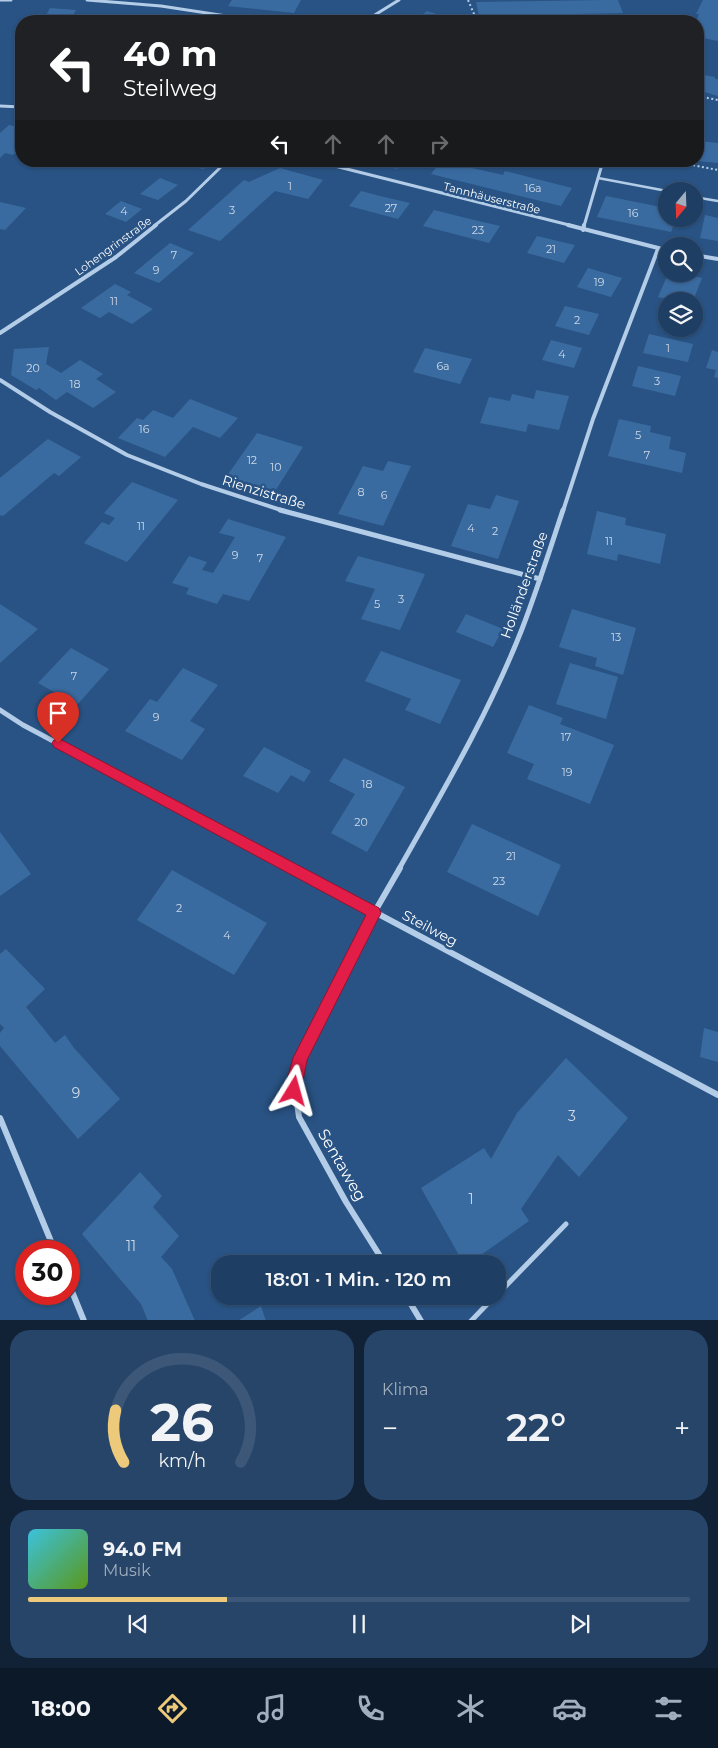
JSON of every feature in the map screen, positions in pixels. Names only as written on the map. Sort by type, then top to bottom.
[{"type":"street","points":[[0,0],[11,0]]},
{"type":"street","points":[[87,0],[161,6],[220,15]]},
{"type":"street","points":[[375,15],[399,0]]},
{"type":"street","points":[[0,106],[15,107]]},
{"type":"street","name":"Lohengrinstraße","points":[[0,333],[116,257],[186,201],[221,167]]},
{"type":"street","name":"Tannhäuserstraße","points":[[337,167],[658,248]]},
{"type":"street","points":[[583,230],[601,167]]},
{"type":"street","name":"Holländerstraße","points":[[374,913],[451,778],[494,692],[522,629],[593,419],[658,248]]},
{"type":"street","points":[[703,256],[718,259]]},
{"type":"street","name":"Rienzistraße","points":[[0,380],[50,412],[127,455],[201,484],[277,509],[540,579]]},
{"type":"street","name":"Steilweg","points":[[0,710],[23,725],[718,1095]]},
{"type":"street","name":"Sentaweg","points":[[374,913],[300,1058],[294,1080],[294,1094],[299,1117],[346,1202],[379,1255]]},
{"type":"street","points":[[0,1118],[50,1240]]},
{"type":"street","points":[[78,1305],[84,1320]]},
{"type":"street","points":[[412,1305],[421,1320]]},
{"type":"lane","points":[[598,178],[658,189]]},
{"type":"lane","points":[[703,199],[718,202]]},
{"type":"lane","points":[[506,1285],[566,1224]]},
{"type":"lane","points":[[471,1320],[486,1305]]},
{"type":"path","points":[[468,0],[474,15]]},
{"type":"path","points":[[704,97],[718,100]]},
{"type":"path","points":[[702,167],[718,170]]},
{"type":"building","points":[[232,0],[301,0],[294,13],[228,6]]},
{"type":"building","points":[[618,0],[623,13],[479,15],[476,2]]},
{"type":"building","points":[[703,0],[718,0],[718,41],[704,38],[704,15],[696,14]]},
{"type":"building","points":[[50,8],[76,10],[73,15],[46,15]]},
{"type":"building","points":[[427,11],[440,15],[422,15]]},
{"type":"building","points":[[704,75],[718,79],[718,96],[704,92]]},
{"type":"building","points":[[9,125],[15,126],[15,153],[13,155],[5,153],[0,158],[0,133]]},
{"type":"building","points":[[704,142],[718,143],[718,163],[704,162]]},
{"type":"building","points":[[436,167],[468,167],[503,175],[505,171],[572,188],[561,206],[431,174]]},
{"type":"building","points":[[280,168],[323,180],[308,199],[275,191],[220,241],[188,230],[244,180],[249,182]]},
{"type":"building","points":[[160,178],[178,185],[158,200],[140,194]]},
{"type":"building","points":[[361,191],[410,203],[398,219],[349,206]]},
{"type":"building","points":[[606,196],[658,206],[658,228],[673,228],[671,232],[597,217]]},
{"type":"building","points":[[121,201],[142,209],[126,222],[105,214]]},
{"type":"building","points":[[0,202],[26,208],[5,230],[0,229]]},
{"type":"building","points":[[434,210],[500,226],[489,243],[423,226]]},
{"type":"building","points":[[705,215],[718,218],[718,241],[700,237]]},
{"type":"building","points":[[537,236],[575,245],[564,263],[527,253]]},
{"type":"building","points":[[170,243],[194,253],[159,283],[134,273]]},
{"type":"building","points":[[588,268],[622,278],[611,297],[577,287]]},
{"type":"building","points":[[665,282],[700,282],[697,292],[660,292]]},
{"type":"building","points":[[115,284],[131,292],[127,295],[153,309],[132,324],[109,312],[100,318],[81,308]]},
{"type":"building","points":[[565,306],[599,314],[589,335],[555,326]]},
{"type":"building","points":[[649,334],[693,344],[688,362],[643,353]]},
{"type":"building","points":[[551,340],[582,348],[574,368],[542,360]]},
{"type":"building","points":[[49,347],[46,364],[61,373],[80,360],[103,374],[96,379],[116,392],[93,408],[67,392],[56,400],[39,388],[36,390],[11,375],[14,349]]},
{"type":"building","points":[[425,348],[472,359],[460,384],[413,372]]},
{"type":"building","points":[[712,350],[718,352],[718,378],[714,377],[716,370],[706,368]]},
{"type":"building","points":[[638,366],[681,376],[675,396],[632,386]]},
{"type":"building","points":[[536,390],[569,396],[559,430],[528,424],[526,432],[480,423],[489,397],[510,401],[512,394],[534,399]]},
{"type":"building","points":[[190,399],[238,418],[220,438],[193,427],[165,457],[118,438],[137,418],[143,420],[153,410],[173,418]]},
{"type":"building","points":[[619,419],[651,426],[650,432],[671,437],[669,449],[686,453],[682,473],[608,456]]},
{"type":"building","points":[[257,433],[303,447],[272,496],[224,480]]},
{"type":"building","points":[[48,439],[81,457],[59,476],[54,473],[3,516],[0,515],[0,478]]},
{"type":"building","points":[[388,461],[411,466],[383,526],[338,514],[363,466],[383,471]]},
{"type":"building","points":[[132,482],[178,500],[127,562],[84,543],[102,522],[109,525],[115,518],[104,513]]},
{"type":"building","points":[[496,495],[519,501],[498,559],[451,546],[468,504],[490,509]]},
{"type":"building","points":[[597,511],[626,518],[625,525],[666,534],[660,564],[618,554],[617,561],[587,554]]},
{"type":"building","points":[[228,519],[286,537],[249,601],[223,594],[217,604],[186,594],[189,588],[172,583],[189,556],[207,562],[202,570],[213,573],[235,537],[219,533]]},
{"type":"building","points":[[358,556],[425,574],[400,630],[361,619],[375,589],[345,581]]},
{"type":"building","points":[[0,604],[38,629],[0,663]]},
{"type":"building","points":[[572,609],[636,628],[623,675],[595,666],[597,658],[559,647]]},
{"type":"building","points":[[466,614],[503,629],[493,647],[456,632]]},
{"type":"building","points":[[71,648],[109,669],[77,705],[38,683]]},
{"type":"building","points":[[381,651],[461,680],[440,724],[405,710],[411,699],[365,681]]},
{"type":"building","points":[[570,663],[618,677],[606,719],[556,704]]},
{"type":"building","points":[[183,668],[218,685],[190,721],[205,729],[182,760],[125,731],[150,699],[157,702]]},
{"type":"building","points":[[529,705],[563,718],[560,724],[614,745],[590,804],[527,779],[534,764],[507,753]]},
{"type":"building","points":[[264,747],[311,771],[304,782],[291,775],[278,793],[243,776]]},
{"type":"building","points":[[344,758],[405,787],[367,852],[331,833],[355,794],[329,781]]},
{"type":"building","points":[[472,824],[561,865],[538,916],[447,872]]},
{"type":"building","points":[[0,832],[31,874],[0,896]]},
{"type":"building","points":[[172,870],[267,923],[234,975],[137,920]]},
{"type":"building","points":[[6,949],[45,989],[26,1007],[55,1043],[65,1035],[74,1048],[120,1099],[78,1139],[0,1046],[0,1033],[4,1028],[0,1024],[0,954]]},
{"type":"building","points":[[704,1028],[718,1032],[718,1062],[700,1057]]},
{"type":"building","points":[[566,1058],[628,1118],[579,1177],[558,1155],[521,1209],[529,1221],[481,1255],[459,1255],[421,1188],[484,1148],[491,1159],[517,1113]]},
{"type":"building","points":[[140,1172],[162,1196],[153,1207],[179,1236],[161,1257],[172,1269],[195,1320],[148,1320],[141,1304],[82,1234]]},
{"type":"building","points":[[261,1306],[266,1320],[240,1320]]},
{"type":"route","points":[[58,743],[374,913],[300,1058],[294,1080],[294,1091]]}]
